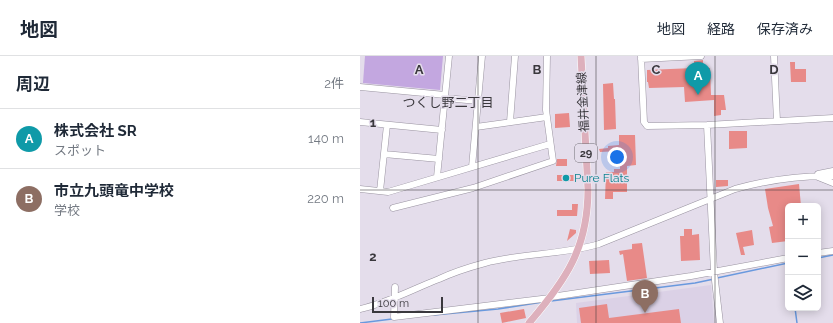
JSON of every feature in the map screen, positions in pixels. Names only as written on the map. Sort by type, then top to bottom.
[{"type":"main road","name":"福井金津線","points":[[529,323],[551,297],[570,268],[579,249],[585,223],[588,197],[581,56]]},
{"type":"street","points":[[437,177],[449,56]]},
{"type":"street","points":[[472,167],[482,56]]},
{"type":"street","points":[[510,122],[515,56]]},
{"type":"street","points":[[392,208],[472,188],[553,161],[547,117],[547,56]]},
{"type":"street","points":[[701,56],[641,57],[645,125],[651,127],[707,125],[833,118]]},
{"type":"street","points":[[774,56],[777,121]]},
{"type":"street","points":[[360,87],[478,101]]},
{"type":"street","points":[[476,126],[547,117]]},
{"type":"street","points":[[360,122],[442,130]]},
{"type":"street","points":[[380,191],[387,125]]},
{"type":"street","points":[[707,125],[714,272],[720,323]]},
{"type":"street","points":[[360,189],[388,192],[550,144]]},
{"type":"street","points":[[384,154],[439,159]]},
{"type":"street","points":[[815,176],[833,171]]},
{"type":"street","points":[[815,176],[833,183]]},
{"type":"street","points":[[360,309],[395,298],[439,278],[487,263],[518,256],[579,249],[615,238],[735,189],[758,182],[782,178],[833,176]]},
{"type":"street","points":[[821,253],[833,251]]},
{"type":"street","points":[[395,287],[394,317],[551,297],[714,272],[785,259]]},
{"type":"shaded area","points":[[365,56],[443,56],[440,90],[363,83]]},
{"type":"shaded area","points":[[711,285],[714,323],[577,323],[576,303]]},
{"type":"building","points":[[703,60],[703,68],[710,68],[711,95],[724,95],[726,110],[721,110],[721,115],[714,116],[714,100],[685,102],[684,87],[649,88],[647,82],[647,70],[694,68],[694,61]]},
{"type":"building","points":[[790,62],[795,62],[795,69],[806,69],[806,82],[791,82]]},
{"type":"building","points":[[613,83],[616,129],[604,130],[603,84]]},
{"type":"building","points":[[569,113],[570,127],[555,128],[555,114]]},
{"type":"building","points":[[729,131],[747,131],[747,148],[729,149]]},
{"type":"building","points":[[619,135],[635,135],[636,165],[627,166],[627,192],[613,192],[613,199],[605,199],[606,172],[614,172],[614,169],[620,169],[620,151],[600,152],[599,149],[619,145]]},
{"type":"building","points":[[557,159],[567,159],[567,166],[556,166]]},
{"type":"building","name":"Pure Flats","points":[[557,175],[575,175],[575,181],[557,181]]},
{"type":"building","points":[[716,180],[728,180],[728,186],[716,187]]},
{"type":"building","points":[[799,184],[801,203],[785,203],[785,241],[772,243],[769,227],[773,226],[765,189]]},
{"type":"building","points":[[572,204],[578,204],[577,216],[557,216],[557,210],[572,210]]},
{"type":"building","points":[[570,229],[576,230],[576,233],[567,241]]},
{"type":"building","points":[[684,229],[692,229],[692,235],[699,234],[700,260],[681,261],[680,236],[684,236]]},
{"type":"building","points":[[752,230],[754,245],[743,247],[745,255],[741,255],[736,233]]},
{"type":"building","points":[[642,243],[647,278],[627,281],[623,254],[620,255],[619,251],[632,249],[632,244]]},
{"type":"building","points":[[609,260],[610,273],[590,274],[589,261]]},
{"type":"building","points":[[607,304],[609,318],[679,309],[681,323],[581,323],[579,308]]},
{"type":"building","points":[[524,309],[526,318],[502,323],[500,313]]},
{"type":"waterway","points":[[821,257],[833,255]]},
{"type":"waterway","points":[[717,278],[785,264]]},
{"type":"waterway","points":[[551,301],[695,283],[714,279]]},
{"type":"waterway","points":[[434,315],[498,309],[543,302]]},
{"type":"waterway","points":[[795,311],[797,323]]},
{"type":"waterway","points":[[360,323],[392,319]]},
{"type":"place","name":"株式会社 SR","points":[[698,95]]},
{"type":"place","name":"Pure Flats","points":[[566,178]]},
{"type":"place","name":"市立九頭竜中学校","points":[[645,313]]},
{"type":"district","name":"つくし野二丁目","points":[[448,102]]}]
